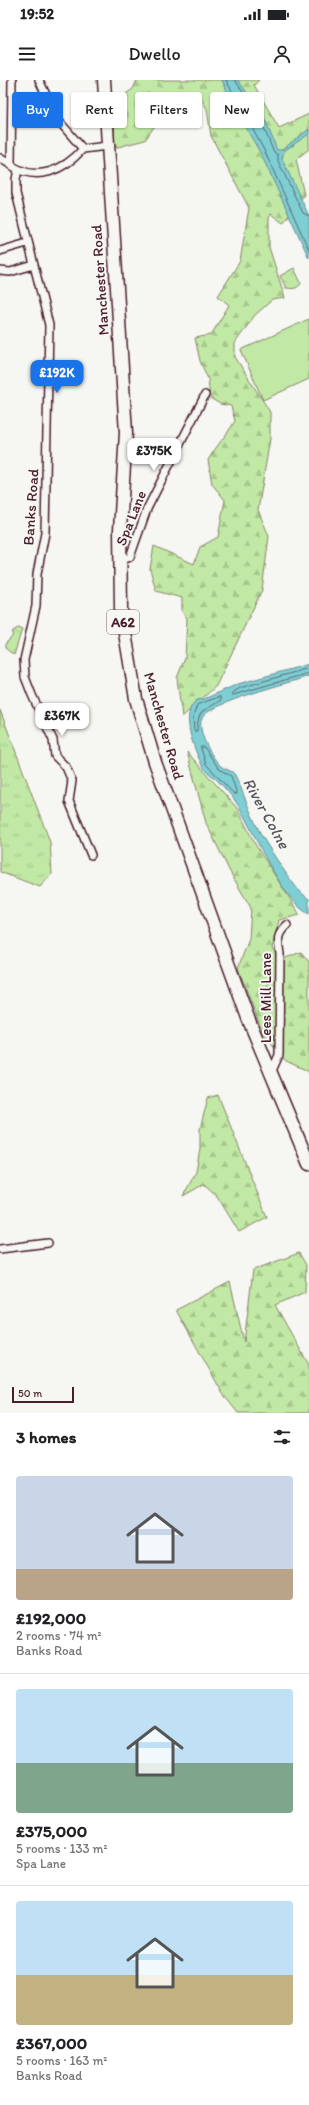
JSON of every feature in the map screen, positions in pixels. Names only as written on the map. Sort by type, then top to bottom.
[{"type":"main road","name":"Manchester Road","points":[[104,80],[126,433],[120,562],[121,608],[136,699],[158,769],[248,1018],[309,1164]]},
{"type":"street","points":[[11,165],[12,80]]},
{"type":"street","points":[[39,80],[58,120],[83,149]]},
{"type":"street","points":[[0,158],[18,170],[26,173],[37,174],[55,171],[73,160],[83,149],[107,146]]},
{"type":"street","name":"Banks Road","points":[[18,170],[16,179],[16,193],[27,243],[49,325],[45,533],[37,574],[36,606],[24,660],[25,672],[32,695],[53,740],[55,756],[66,767],[72,781],[69,802],[91,855]]},
{"type":"street","points":[[0,251],[27,243]]},
{"type":"street","points":[[0,271],[10,272],[34,265]]},
{"type":"street","name":"Spa Lane","points":[[120,562],[130,557],[147,509],[205,395]]},
{"type":"street","name":"Lees Mill Lane","points":[[271,1073],[279,1055],[280,954],[278,940],[280,931],[288,925]]},
{"type":"street","points":[[0,1248],[48,1243]]},
{"type":"green space","points":[[137,80],[259,80],[254,85],[258,92],[210,92],[210,128],[264,128],[264,102],[279,128],[309,114],[309,149],[296,159],[304,195],[283,223],[271,214],[269,218],[269,247],[285,298],[272,300],[255,315],[235,343],[235,357],[270,412],[270,439],[258,510],[269,536],[262,590],[216,686],[182,717],[177,678],[185,658],[187,618],[182,612],[182,598],[156,591],[150,569],[154,546],[194,564],[200,547],[218,537],[225,500],[212,484],[208,460],[235,421],[231,406],[220,404],[210,398],[208,379],[200,361],[195,338],[211,335],[229,305],[218,296],[240,261],[249,208],[211,136],[207,109],[202,100],[202,92],[135,92],[135,128],[153,128],[145,140],[114,148],[114,128],[127,128],[127,93],[133,89]]},
{"type":"green space","points":[[294,268],[301,283],[295,288],[286,288],[280,276]]},
{"type":"green space","points":[[309,319],[309,379],[263,400],[241,350]]},
{"type":"green space","points":[[18,628],[22,629],[14,655],[5,648],[5,644],[12,637],[13,631]]},
{"type":"green space","points":[[0,710],[50,842],[52,874],[40,887],[0,872]]},
{"type":"green space","points":[[187,752],[237,808],[255,844],[300,915],[279,920],[272,949],[283,959],[301,952],[309,962],[309,1074],[308,1071],[286,1061],[263,1033],[238,968],[249,939],[251,908],[230,872],[206,823]]},
{"type":"green space","points":[[218,1095],[267,1217],[239,1232],[217,1196],[204,1184],[183,1196],[196,1172],[200,1149],[200,1129],[208,1098]]},
{"type":"green space","points":[[299,1253],[306,1265],[305,1292],[275,1305],[309,1365],[309,1413],[238,1413],[223,1394],[176,1310],[230,1282],[244,1342],[253,1270]]},
{"type":"water","points":[[222,80],[238,80],[246,92],[227,92]]},
{"type":"water","points":[[264,117],[277,150],[282,150],[309,129],[309,134],[284,151],[282,159],[309,216],[309,258],[261,154],[246,128],[264,128]]},
{"type":"water","points":[[309,664],[309,676],[234,700],[208,712],[202,718],[201,730],[206,744],[214,758],[222,767],[235,775],[257,827],[268,847],[293,883],[309,899],[309,914],[299,907],[279,881],[236,802],[221,784],[203,767],[192,741],[189,713],[197,700],[204,699],[238,684]]},
{"type":"water label","name":"River Colne","points":[[267,813]]}]
